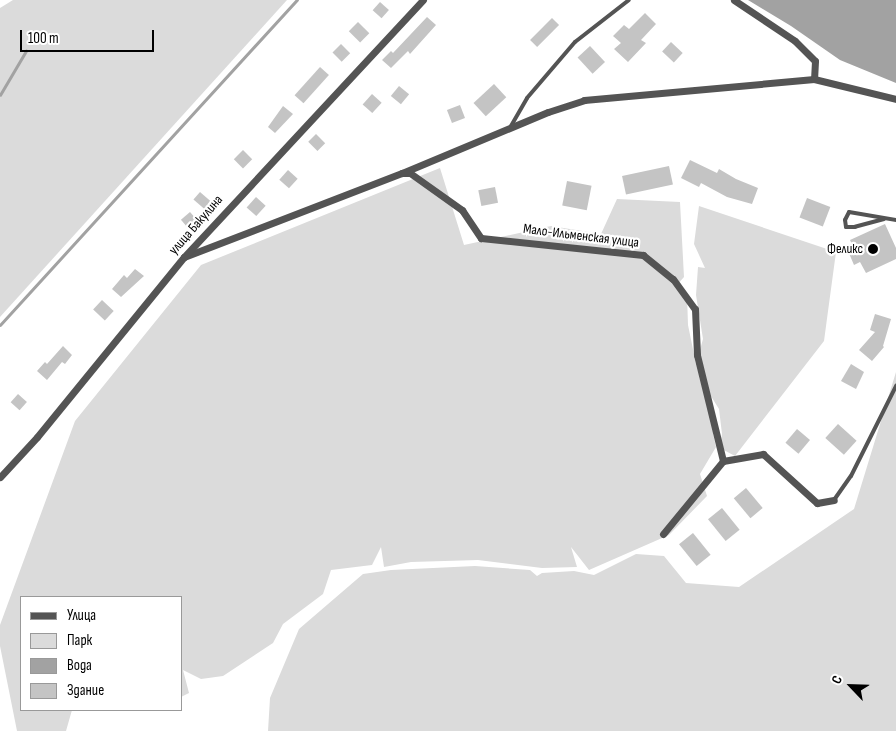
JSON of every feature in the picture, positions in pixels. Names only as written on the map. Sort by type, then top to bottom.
[{"type":"street","name":"улица Бакулина","points":[[0,476],[37,437],[184,257],[423,0]]},
{"type":"street","points":[[734,0],[795,41],[809,54],[815,60],[814,78]]},
{"type":"street","points":[[184,257],[402,173],[511,126],[584,100],[814,78],[896,99]]},
{"type":"street","name":"Мало-Ильменская улица","points":[[402,173],[410,173],[462,210],[481,238],[644,255],[673,279],[695,309],[697,355],[723,461]]},
{"type":"street","points":[[663,534],[723,461],[763,454],[817,503],[834,500]]},
{"type":"lane","points":[[511,126],[527,98],[575,42],[629,0]]},
{"type":"lane","points":[[884,219],[855,227],[846,227],[845,220],[849,212],[896,220]]},
{"type":"lane","points":[[834,500],[851,476],[896,386]]},
{"type":"green space","points":[[13,0],[287,0],[0,317],[0,8]]},
{"type":"green space","points":[[440,168],[464,245],[551,226],[601,234],[617,199],[680,202],[684,277],[676,286],[687,295],[688,325],[696,364],[703,339],[696,295],[698,267],[705,268],[694,244],[699,206],[836,252],[824,341],[735,456],[720,448],[722,434],[719,409],[699,377],[715,416],[713,434],[716,447],[700,474],[707,496],[669,535],[589,570],[571,547],[577,567],[542,568],[478,560],[411,562],[384,567],[381,547],[372,565],[331,570],[323,594],[283,624],[273,643],[223,676],[201,679],[183,670],[189,693],[182,696],[182,596],[20,596],[20,711],[72,711],[66,731],[17,731],[0,646],[0,625],[75,421],[201,265]]},
{"type":"green space","points":[[896,372],[896,731],[268,731],[270,698],[299,629],[363,574],[391,570],[475,566],[530,570],[537,576],[542,573],[574,571],[594,575],[636,554],[664,556],[686,583],[739,587],[854,509]]},
{"type":"water","points":[[748,0],[896,0],[896,83],[840,60],[791,26]]},
{"type":"building","points":[[380,2],[389,10],[382,18],[373,10]]},
{"type":"building","points":[[645,13],[656,24],[641,40],[646,43],[628,62],[614,49],[621,43],[613,36],[624,25],[629,29]]},
{"type":"building","points":[[427,17],[436,25],[410,54],[408,51],[391,68],[382,60],[391,51],[393,53]]},
{"type":"building","points":[[552,18],[559,25],[537,47],[530,40]]},
{"type":"building","points":[[358,22],[369,33],[360,43],[349,31]]},
{"type":"building","points":[[671,42],[683,53],[674,62],[662,52]]},
{"type":"building","points":[[341,44],[350,53],[342,62],[333,52]]},
{"type":"building","points":[[590,46],[605,62],[593,74],[578,58]]},
{"type":"building","points":[[320,67],[329,75],[303,103],[295,95]]},
{"type":"building","points":[[494,84],[506,97],[486,116],[474,103]]},
{"type":"building","points":[[399,86],[409,94],[401,104],[391,96]]},
{"type":"building","points":[[372,94],[382,103],[372,113],[363,104]]},
{"type":"building","points":[[460,105],[465,118],[452,123],[447,110]]},
{"type":"building","points":[[283,106],[293,114],[275,133],[268,127]]},
{"type":"building","points":[[316,134],[325,143],[317,151],[308,142]]},
{"type":"building","points":[[243,150],[252,159],[243,168],[234,159]]},
{"type":"building","points":[[690,160],[717,173],[719,169],[736,179],[758,188],[752,204],[727,197],[701,183],[699,187],[681,178]]},
{"type":"building","points":[[669,166],[673,185],[626,195],[622,176]]},
{"type":"building","points":[[288,170],[298,179],[289,188],[279,180]]},
{"type":"building","points":[[567,181],[592,186],[587,210],[562,206]]},
{"type":"building","points":[[495,187],[498,203],[481,206],[478,190]]},
{"type":"building","points":[[200,192],[214,204],[207,211],[193,200]]},
{"type":"building","points":[[256,197],[266,206],[256,216],[247,207]]},
{"type":"building","points":[[807,198],[830,207],[823,227],[799,218]]},
{"type":"building","points":[[190,212],[197,220],[188,228],[181,220]]},
{"type":"building","points":[[885,224],[896,248],[896,259],[866,273],[860,262],[854,265],[848,251],[854,249],[850,240]]},
{"type":"building","points":[[135,269],[144,276],[121,297],[112,289],[124,275],[127,278]]},
{"type":"building","points":[[102,300],[114,311],[105,320],[93,310]]},
{"type":"building","points":[[875,314],[891,319],[884,347],[872,361],[859,350],[875,332],[870,330]]},
{"type":"building","points":[[63,346],[72,355],[65,364],[62,362],[47,380],[37,371],[45,362],[47,364]]},
{"type":"building","points":[[851,364],[864,372],[856,389],[841,381]]},
{"type":"building","points":[[18,394],[27,402],[20,410],[11,402]]},
{"type":"building","points":[[838,424],[857,441],[844,455],[825,438]]},
{"type":"building","points":[[797,429],[810,440],[798,454],[785,443]]},
{"type":"building","points":[[746,488],[763,508],[750,518],[734,498]]},
{"type":"building","points":[[722,508],[740,530],[726,541],[708,519]]},
{"type":"building","points":[[693,533],[711,555],[697,566],[679,544]]},
{"type":"waterway","points":[[0,325],[297,0]]},
{"type":"waterway","points":[[0,95],[26,51]]},
{"type":"place","name":"Феликс","points":[[873,249]]}]
